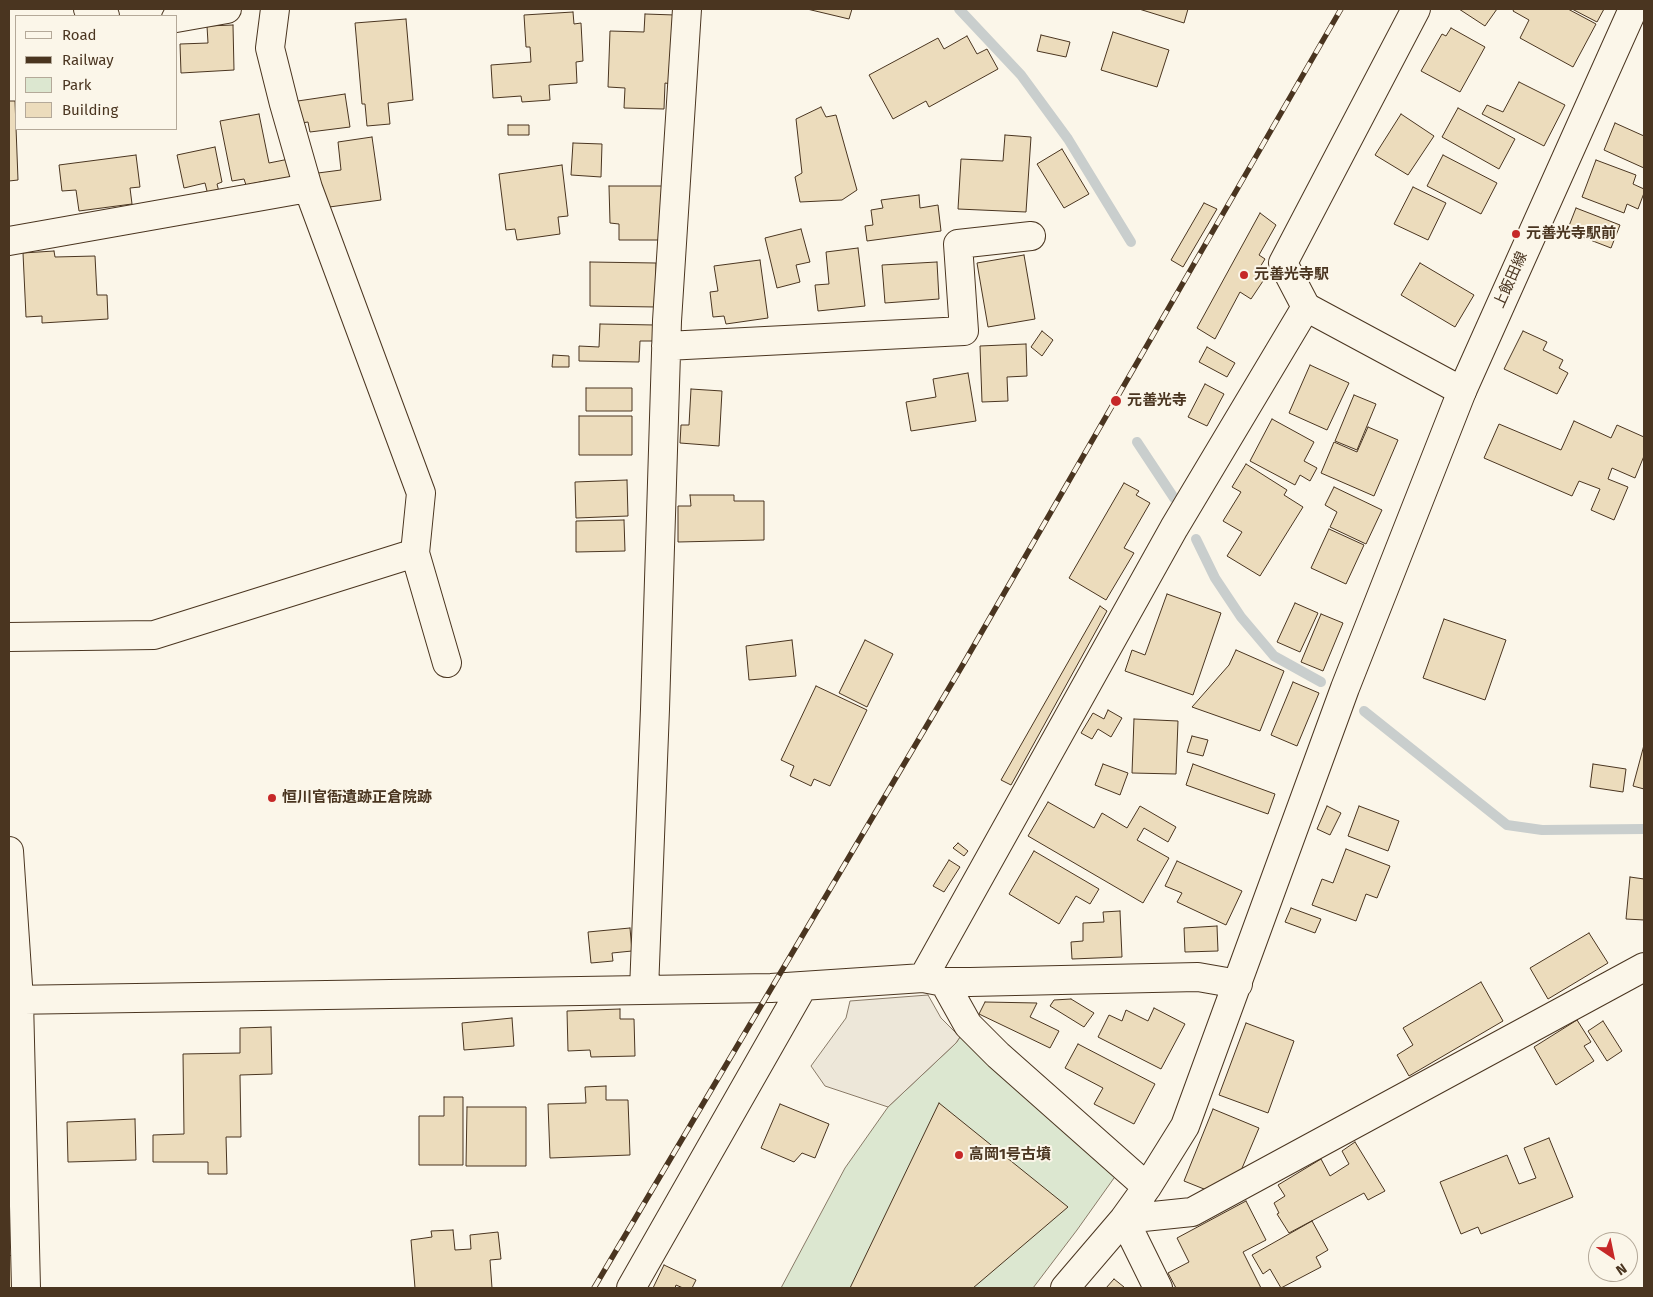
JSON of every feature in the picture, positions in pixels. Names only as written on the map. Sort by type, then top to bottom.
[{"type":"street","points":[[88,9],[103,15]]},
{"type":"street","points":[[178,18],[227,9]]},
{"type":"street","points":[[275,9],[270,48],[308,188],[421,493],[415,553],[447,663]]},
{"type":"street","points":[[644,990],[666,346],[687,9]]},
{"type":"street","points":[[1416,9],[1283,263],[1306,307],[1462,391]]},
{"type":"street","name":"上飯田線","points":[[1065,1288],[1124,1219],[1147,1187],[1185,1126],[1345,688],[1462,391],[1633,9]]},
{"type":"street","points":[[9,242],[308,188]]},
{"type":"street","points":[[666,346],[964,331],[958,244],[1031,236]]},
{"type":"street","points":[[934,980],[1174,528],[1306,307]]},
{"type":"street","points":[[9,637],[154,635],[415,553]]},
{"type":"street","points":[[9,851],[26,1288]]},
{"type":"street","points":[[1158,1288],[1124,1219],[1192,1212],[1644,967]]},
{"type":"street","points":[[14,1000],[644,990],[934,980],[1198,977],[1238,984]]},
{"type":"street","points":[[934,980],[968,1025],[998,1055],[1147,1187]]},
{"type":"street","points":[[631,1288],[803,986]]},
{"type":"green space","points":[[960,1037],[1119,1171],[1077,1230],[1033,1288],[781,1288],[845,1168],[888,1107],[956,1043]]},
{"type":"shaded area","points":[[928,995],[941,1018],[960,1037],[956,1043],[888,1107],[825,1086],[811,1066],[846,1018],[850,1001]]},
{"type":"building","points":[[807,9],[852,9],[849,19]]},
{"type":"building","points":[[1139,9],[1188,9],[1184,23]]},
{"type":"building","points":[[1459,9],[1497,9],[1485,26]]},
{"type":"building","points":[[1514,9],[1568,9],[1596,24],[1573,67],[1520,38],[1529,20],[1513,11]]},
{"type":"building","points":[[1572,9],[1604,9],[1597,22]]},
{"type":"building","points":[[573,12],[574,24],[581,23],[583,61],[576,62],[577,83],[549,85],[550,100],[522,102],[521,96],[493,98],[491,65],[531,62],[530,47],[526,47],[524,15]]},
{"type":"building","points":[[645,14],[675,15],[672,84],[665,83],[664,109],[624,108],[625,88],[608,87],[610,31],[644,32]]},
{"type":"building","points":[[406,19],[413,100],[388,103],[390,124],[367,126],[365,104],[362,104],[355,23]]},
{"type":"building","points":[[233,25],[234,70],[181,73],[180,44],[208,43],[207,26]]},
{"type":"building","points":[[1451,28],[1485,47],[1460,92],[1421,71],[1442,34],[1446,36]]},
{"type":"building","points":[[1113,32],[1169,50],[1157,87],[1101,70]]},
{"type":"building","points":[[1041,35],[1070,42],[1066,57],[1037,51]]},
{"type":"building","points":[[967,36],[977,54],[987,49],[998,69],[929,107],[926,101],[893,119],[869,75],[938,38],[944,49]]},
{"type":"building","points":[[1519,82],[1565,105],[1544,146],[1482,114],[1487,105],[1503,112]]},
{"type":"building","points":[[345,94],[350,127],[310,132],[308,122],[295,124],[291,102]]},
{"type":"building","points":[[9,101],[15,101],[18,180],[9,181]]},
{"type":"building","points":[[821,107],[826,117],[836,115],[857,190],[842,200],[800,202],[795,177],[802,173],[796,119]]},
{"type":"building","points":[[1458,108],[1515,139],[1499,169],[1442,137]]},
{"type":"building","points":[[259,114],[269,163],[289,159],[294,182],[271,186],[270,180],[246,185],[244,179],[232,181],[220,121]]},
{"type":"building","points":[[1401,114],[1434,136],[1408,175],[1375,155]]},
{"type":"building","points":[[1615,123],[1644,136],[1644,168],[1604,150]]},
{"type":"building","points":[[508,125],[529,125],[529,135],[508,135]]},
{"type":"building","points":[[1005,135],[1031,137],[1026,212],[958,209],[961,159],[1003,161]]},
{"type":"building","points":[[372,137],[381,200],[322,208],[318,173],[341,170],[338,142]]},
{"type":"building","points":[[573,143],[602,144],[601,177],[571,175]]},
{"type":"building","points":[[215,147],[222,182],[217,184],[219,192],[208,195],[205,183],[184,188],[177,155]]},
{"type":"building","points":[[1062,149],[1089,194],[1064,208],[1037,164]]},
{"type":"building","points":[[136,155],[140,187],[130,188],[132,204],[79,211],[76,190],[62,191],[59,165]]},
{"type":"building","points":[[1443,155],[1497,183],[1481,214],[1427,186]]},
{"type":"building","points":[[1596,160],[1636,175],[1633,184],[1644,189],[1638,209],[1627,204],[1624,213],[1582,197]]},
{"type":"building","points":[[562,165],[568,216],[558,217],[560,234],[517,240],[515,229],[506,230],[499,174]]},
{"type":"building","points":[[609,186],[664,186],[664,240],[619,240],[619,224],[610,223]]},
{"type":"building","points":[[1413,187],[1446,203],[1428,240],[1394,224]]},
{"type":"building","points":[[919,195],[920,208],[938,205],[941,231],[867,241],[865,226],[873,225],[871,210],[883,208],[881,200]]},
{"type":"building","points":[[1204,203],[1217,209],[1183,267],[1171,260]]},
{"type":"building","points":[[1576,208],[1620,225],[1611,248],[1567,231]]},
{"type":"building","name":"元善光寺駅","points":[[1260,213],[1276,225],[1259,255],[1265,259],[1257,272],[1265,278],[1251,299],[1240,292],[1215,339],[1197,328]]},
{"type":"building","points":[[801,229],[810,262],[796,265],[800,282],[777,288],[765,238]]},
{"type":"building","points":[[858,248],[865,306],[818,311],[815,285],[829,284],[826,252]]},
{"type":"building","points":[[54,251],[55,257],[95,256],[97,295],[107,295],[108,319],[42,323],[42,316],[26,317],[23,253]]},
{"type":"building","points":[[1024,255],[1035,319],[988,327],[977,263]]},
{"type":"building","points":[[760,260],[768,318],[726,324],[724,316],[713,317],[710,292],[718,291],[714,266]]},
{"type":"building","points":[[590,262],[656,263],[656,307],[590,306]]},
{"type":"building","points":[[937,262],[939,299],[885,303],[882,265]]},
{"type":"building","points":[[1420,263],[1474,295],[1455,327],[1401,295]]},
{"type":"building","points":[[600,324],[655,325],[655,341],[640,341],[639,362],[579,361],[579,346],[599,347]]},
{"type":"building","points":[[1042,331],[1053,340],[1042,356],[1031,347]]},
{"type":"building","points":[[1523,331],[1547,342],[1543,350],[1563,360],[1559,368],[1568,373],[1557,394],[1504,369]]},
{"type":"building","points":[[1026,344],[1027,376],[1007,377],[1008,401],[982,402],[980,346]]},
{"type":"building","points":[[1207,347],[1235,363],[1227,377],[1199,362]]},
{"type":"building","points":[[553,355],[569,356],[569,367],[552,367]]},
{"type":"building","points":[[1310,365],[1349,383],[1327,430],[1289,413]]},
{"type":"building","points":[[968,373],[976,421],[911,431],[906,402],[936,397],[933,379]]},
{"type":"building","points":[[1205,384],[1224,394],[1207,426],[1188,417]]},
{"type":"building","points":[[586,388],[632,388],[632,411],[586,411]]},
{"type":"building","points":[[691,389],[722,391],[719,446],[680,443],[681,425],[689,425]]},
{"type":"building","points":[[1354,395],[1376,404],[1357,450],[1335,441]]},
{"type":"building","points":[[579,416],[632,416],[632,455],[579,455]]},
{"type":"building","points":[[1272,419],[1314,442],[1304,461],[1317,468],[1310,481],[1300,475],[1295,485],[1250,461]]},
{"type":"building","points":[[1574,421],[1611,438],[1617,425],[1644,437],[1644,456],[1635,478],[1612,468],[1608,479],[1628,487],[1614,520],[1591,510],[1600,489],[1579,481],[1572,496],[1484,458],[1499,424],[1561,450]]},
{"type":"building","points":[[1368,427],[1398,440],[1374,496],[1321,473],[1334,442],[1357,452]]},
{"type":"building","points":[[1246,464],[1287,490],[1284,495],[1303,507],[1260,576],[1227,556],[1242,532],[1223,521],[1241,492],[1232,487]]},
{"type":"building","points":[[627,480],[628,516],[576,518],[575,482]]},
{"type":"building","points":[[1124,483],[1139,491],[1136,495],[1150,503],[1124,548],[1134,553],[1106,600],[1069,578]]},
{"type":"building","points":[[1334,487],[1382,510],[1366,544],[1330,527],[1337,512],[1325,505]]},
{"type":"building","points":[[690,495],[734,495],[734,501],[764,501],[764,540],[678,542],[678,506],[691,506]]},
{"type":"building","points":[[624,520],[625,551],[576,552],[576,521]]},
{"type":"building","points":[[1329,529],[1364,545],[1346,584],[1311,568]]},
{"type":"building","points":[[1167,594],[1221,613],[1193,695],[1125,671],[1132,650],[1145,655]]},
{"type":"building","points":[[1295,603],[1318,613],[1300,652],[1277,642]]},
{"type":"building","points":[[1100,606],[1107,611],[1011,785],[1001,780]]},
{"type":"building","points":[[1321,614],[1343,623],[1323,671],[1301,662]]},
{"type":"building","points":[[1444,619],[1506,640],[1485,700],[1423,678]]},
{"type":"building","points":[[792,640],[796,676],[749,680],[746,646]]},
{"type":"building","points":[[865,640],[893,654],[867,707],[839,693]]},
{"type":"building","points":[[1236,650],[1284,671],[1260,731],[1192,707],[1229,665]]},
{"type":"building","points":[[1293,682],[1319,693],[1297,746],[1271,735]]},
{"type":"building","points":[[816,686],[867,710],[830,786],[814,779],[811,786],[790,776],[794,766],[781,760]]},
{"type":"building","points":[[1108,710],[1122,718],[1111,737],[1098,729],[1092,739],[1081,733],[1093,713],[1104,719]]},
{"type":"building","points":[[1134,719],[1178,721],[1176,774],[1132,773]]},
{"type":"building","points":[[1192,736],[1208,740],[1203,756],[1187,752]]},
{"type":"building","points":[[1644,745],[1644,789],[1633,786]]},
{"type":"building","points":[[1103,764],[1128,773],[1120,795],[1095,785]]},
{"type":"building","points":[[1193,764],[1275,794],[1268,814],[1186,785]]},
{"type":"building","points":[[1593,764],[1626,769],[1623,792],[1590,787]]},
{"type":"building","points":[[1048,802],[1094,828],[1102,813],[1127,828],[1140,806],[1176,827],[1168,842],[1144,828],[1137,840],[1169,858],[1143,903],[1028,836]]},
{"type":"building","points":[[1327,806],[1341,813],[1330,835],[1317,829]]},
{"type":"building","points":[[1359,806],[1399,821],[1388,851],[1348,836]]},
{"type":"building","points":[[958,843],[968,851],[964,856],[953,848]]},
{"type":"building","points":[[1346,849],[1390,866],[1377,898],[1366,894],[1356,921],[1312,905],[1322,879],[1333,883]]},
{"type":"building","points":[[1034,851],[1099,889],[1090,904],[1076,896],[1059,924],[1009,894]]},
{"type":"building","points":[[949,860],[960,867],[944,892],[933,886]]},
{"type":"building","points":[[1177,861],[1242,891],[1226,925],[1177,902],[1182,893],[1165,886]]},
{"type":"building","points":[[1630,877],[1644,879],[1644,920],[1626,919]]},
{"type":"building","points":[[1291,908],[1321,919],[1315,933],[1285,922]]},
{"type":"building","points":[[1120,911],[1122,957],[1072,959],[1071,942],[1083,941],[1083,923],[1104,922],[1103,912]]},
{"type":"building","points":[[1217,926],[1218,951],[1185,952],[1184,928]]},
{"type":"building","points":[[630,928],[632,951],[612,953],[613,961],[591,963],[588,932]]},
{"type":"building","points":[[1589,933],[1608,963],[1548,999],[1530,968]]},
{"type":"building","points":[[1481,982],[1503,1021],[1409,1076],[1397,1055],[1413,1045],[1403,1028]]},
{"type":"building","points":[[1071,999],[1094,1013],[1084,1027],[1050,1006],[1054,1000]]},
{"type":"building","points":[[985,1002],[1037,1003],[1030,1017],[1059,1031],[1050,1048],[979,1014]]},
{"type":"building","points":[[1154,1008],[1185,1024],[1161,1069],[1098,1037],[1109,1015],[1122,1021],[1126,1010],[1148,1021]]},
{"type":"building","points":[[620,1009],[620,1019],[634,1019],[635,1056],[591,1057],[590,1050],[568,1051],[567,1011]]},
{"type":"building","points":[[512,1018],[514,1046],[464,1050],[462,1023]]},
{"type":"building","points":[[1577,1020],[1591,1042],[1584,1046],[1594,1061],[1556,1085],[1534,1047]]},
{"type":"building","points":[[1603,1021],[1622,1051],[1607,1061],[1588,1031]]},
{"type":"building","points":[[1246,1023],[1294,1041],[1268,1113],[1219,1095]]},
{"type":"building","points":[[271,1027],[272,1074],[240,1075],[241,1137],[226,1137],[227,1174],[208,1174],[208,1162],[153,1162],[153,1135],[184,1134],[183,1054],[240,1053],[240,1028]]},
{"type":"building","points":[[1078,1044],[1155,1084],[1134,1124],[1094,1104],[1103,1088],[1065,1068]]},
{"type":"building","points":[[606,1086],[606,1100],[628,1100],[630,1155],[550,1158],[548,1104],[586,1103],[585,1087]]},
{"type":"building","points":[[444,1097],[463,1097],[463,1165],[419,1165],[419,1116],[444,1116]]},
{"type":"building","name":"高岡1号古墳","points":[[939,1103],[1068,1207],[973,1288],[850,1288]]},
{"type":"building","points":[[780,1104],[829,1124],[815,1158],[802,1153],[794,1162],[761,1148]]},
{"type":"building","points":[[467,1107],[526,1107],[526,1166],[466,1166]]},
{"type":"building","points":[[1213,1109],[1259,1128],[1240,1173],[1209,1191],[1184,1181]]},
{"type":"building","points":[[135,1119],[136,1160],[68,1162],[67,1122]]},
{"type":"building","points":[[1549,1138],[1573,1197],[1481,1234],[1478,1227],[1461,1234],[1440,1182],[1507,1155],[1519,1184],[1536,1178],[1524,1148]]},
{"type":"building","points":[[1355,1142],[1385,1191],[1368,1200],[1364,1193],[1289,1233],[1277,1214],[1279,1213],[1274,1203],[1285,1196],[1278,1185],[1321,1159],[1330,1176],[1349,1164],[1342,1151]]},
{"type":"building","points":[[9,1180],[11,1180],[11,1219],[9,1219]]},
{"type":"building","points":[[1246,1201],[1266,1240],[1243,1252],[1261,1288],[1176,1288],[1168,1273],[1189,1262],[1177,1238]]},
{"type":"building","points":[[1312,1221],[1328,1250],[1316,1257],[1321,1267],[1281,1288],[1270,1269],[1263,1274],[1252,1255]]},
{"type":"building","points":[[453,1230],[455,1250],[471,1249],[470,1235],[498,1232],[501,1259],[490,1260],[492,1288],[415,1288],[411,1240],[432,1237],[431,1231]]},
{"type":"building","points":[[12,1255],[15,1288],[9,1288],[9,1256]]},
{"type":"building","points":[[664,1265],[696,1280],[692,1288],[683,1288],[676,1285],[675,1288],[653,1288]]},
{"type":"building","points":[[1114,1279],[1124,1287],[1106,1288]]},
{"type":"waterway","points":[[959,9],[1021,75],[1068,139],[1131,242]]},
{"type":"waterway","points":[[1137,442],[1174,498]]},
{"type":"waterway","points":[[1196,539],[1215,578],[1241,617],[1274,656],[1321,682]]},
{"type":"waterway","points":[[1364,711],[1507,825],[1542,830],[1644,829]]},
{"type":"railway","points":[[594,1288],[965,661],[1341,9]]},
{"type":"place","name":"元善光寺駅前","points":[[1516,234]]},
{"type":"place","name":"元善光寺駅","points":[[1244,275]]},
{"type":"place","name":"元善光寺","points":[[1116,401]]},
{"type":"place","name":"恒川官衙遺跡正倉院跡","points":[[272,798]]},
{"type":"place","name":"高岡1号古墳","points":[[959,1155]]}]
